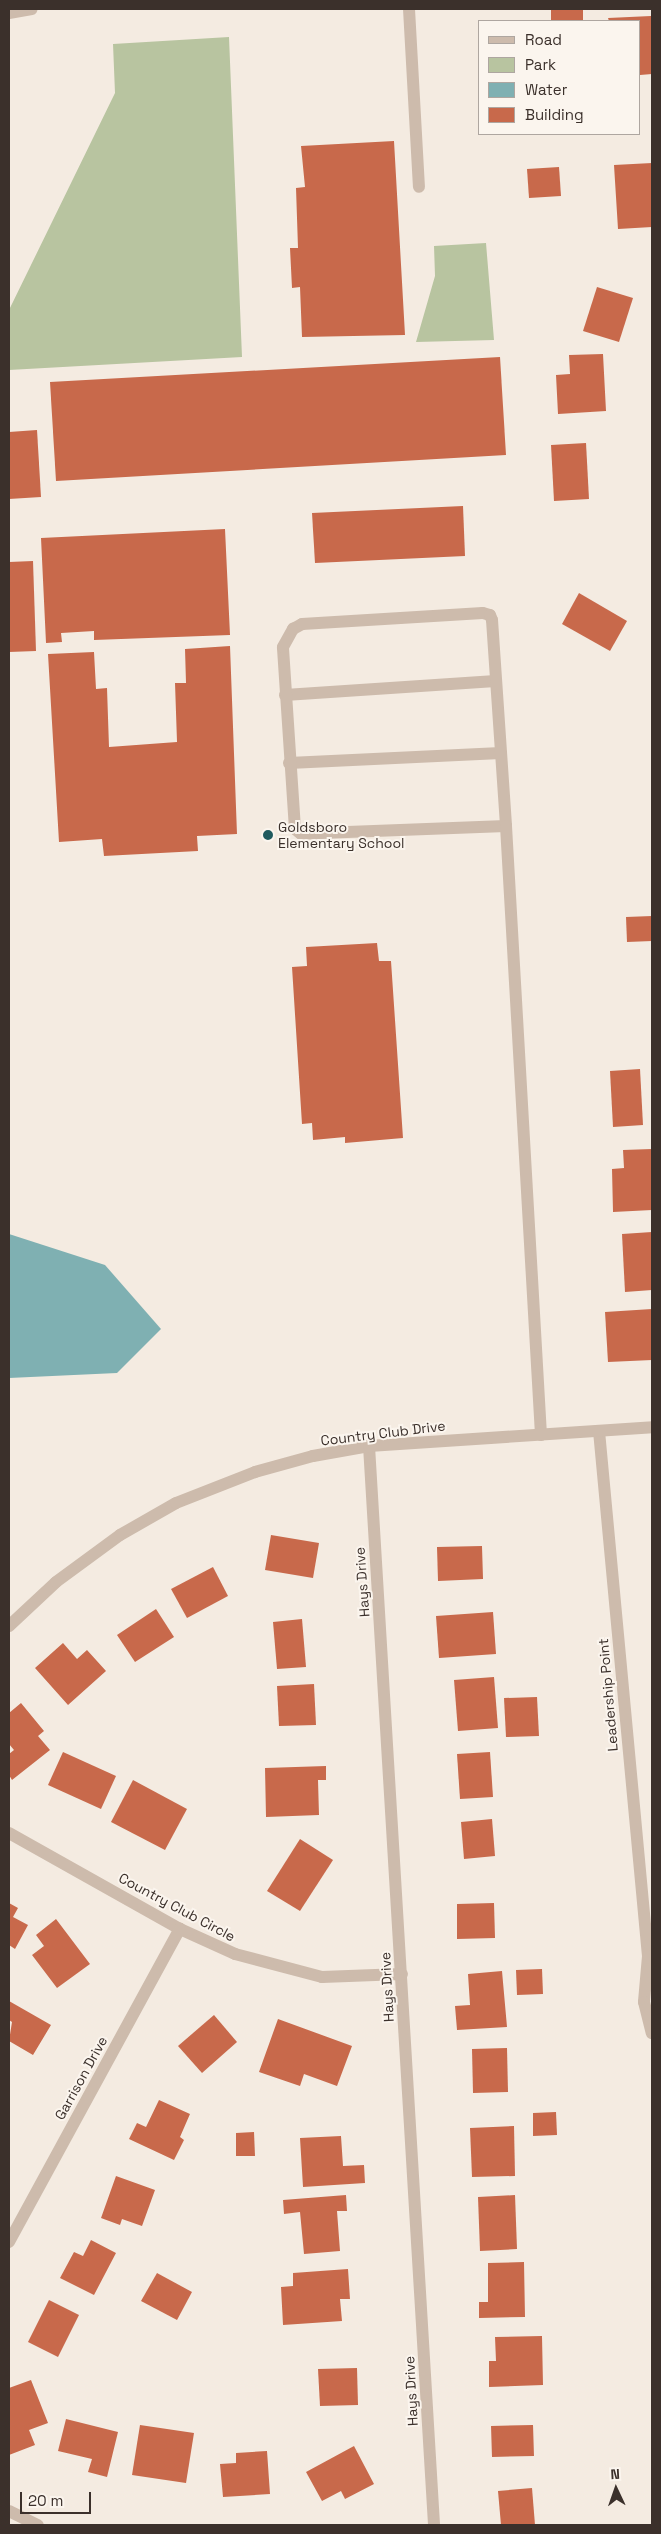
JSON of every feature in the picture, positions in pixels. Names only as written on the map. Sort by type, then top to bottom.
[{"type":"street","points":[[9,13],[32,9]]},
{"type":"street","points":[[409,9],[419,187]]},
{"type":"street","points":[[506,826],[301,834],[295,829],[289,763],[283,647],[286,637],[302,624],[490,615],[506,826],[541,1434]]},
{"type":"street","points":[[286,695],[496,681]]},
{"type":"street","points":[[289,763],[501,753]]},
{"type":"street","name":"Country Club Drive","points":[[9,1626],[56,1582],[120,1535],[176,1504],[255,1472],[313,1456],[369,1446],[652,1427]]},
{"type":"street","name":"Leadership Point","points":[[599,1431],[650,1957],[644,2002],[652,2032]]},
{"type":"street","name":"Hays Drive","points":[[369,1446],[434,2525]]},
{"type":"street","name":"Country Club Circle","points":[[9,1833],[180,1928],[235,1954],[278,1968],[322,1976],[402,1974]]},
{"type":"street","name":"Garrison Drive","points":[[9,2242],[180,1928]]},
{"type":"street","points":[[9,2511],[38,2525]]},
{"type":"green space","points":[[229,37],[242,357],[9,370],[9,310],[115,93],[113,44]]},
{"type":"green space","points":[[486,243],[494,340],[416,342],[435,276],[434,246]]},
{"type":"water","points":[[9,1234],[105,1265],[161,1329],[117,1373],[9,1378]]},
{"type":"building","points":[[583,9],[583,20],[551,20],[551,10]]},
{"type":"building","points":[[651,16],[652,74],[641,75],[641,20],[609,20],[608,18]]},
{"type":"building","points":[[394,141],[405,335],[302,337],[300,287],[292,288],[290,248],[298,248],[296,188],[305,187],[301,146]]},
{"type":"building","points":[[652,163],[652,227],[618,229],[614,165]]},
{"type":"building","points":[[559,167],[561,196],[529,198],[527,169]]},
{"type":"building","points":[[597,287],[633,298],[619,342],[583,331]]},
{"type":"building","points":[[603,354],[606,411],[558,414],[556,375],[570,374],[569,355]]},
{"type":"building","points":[[500,357],[506,455],[56,481],[50,382]]},
{"type":"building","points":[[37,430],[41,497],[9,499],[9,432]]},
{"type":"building","points":[[586,443],[589,499],[554,501],[551,445]]},
{"type":"building","points":[[463,506],[465,556],[315,563],[312,513]]},
{"type":"building","points":[[225,529],[230,635],[94,640],[94,631],[61,633],[62,642],[46,643],[41,538]]},
{"type":"building","points":[[33,561],[36,651],[9,652],[9,562]]},
{"type":"building","points":[[579,593],[627,621],[610,651],[562,624]]},
{"type":"building","points":[[230,646],[237,834],[197,836],[198,851],[104,856],[102,839],[59,842],[48,654],[94,652],[96,689],[107,688],[109,747],[177,742],[175,683],[186,683],[185,649]]},
{"type":"building","points":[[652,916],[652,941],[627,942],[626,917]]},
{"type":"building","points":[[377,943],[379,961],[391,961],[403,1138],[345,1143],[345,1137],[313,1140],[312,1123],[302,1124],[292,967],[307,966],[306,947]]},
{"type":"building","points":[[640,1069],[643,1125],[613,1127],[610,1071]]},
{"type":"building","points":[[652,1149],[652,1210],[613,1212],[612,1169],[624,1168],[623,1150]]},
{"type":"building","points":[[652,1232],[652,1290],[625,1292],[622,1234]]},
{"type":"building","points":[[652,1309],[652,1360],[608,1362],[605,1312]]},
{"type":"building","points":[[271,1535],[319,1543],[313,1578],[265,1570]]},
{"type":"building","points":[[482,1546],[483,1579],[438,1581],[437,1547]]},
{"type":"building","points":[[213,1567],[228,1596],[187,1618],[171,1589]]},
{"type":"building","points":[[156,1609],[174,1637],[135,1662],[117,1635]]},
{"type":"building","points":[[493,1612],[496,1654],[439,1658],[436,1616]]},
{"type":"building","points":[[302,1619],[306,1667],[277,1669],[273,1622]]},
{"type":"building","points":[[63,1643],[77,1659],[87,1650],[106,1671],[68,1705],[35,1668]]},
{"type":"building","points":[[494,1677],[498,1728],[458,1731],[454,1680]]},
{"type":"building","points":[[314,1684],[316,1725],[279,1726],[277,1686]]},
{"type":"building","points":[[537,1697],[539,1736],[506,1737],[504,1698]]},
{"type":"building","points":[[21,1703],[44,1731],[38,1736],[50,1750],[12,1780],[9,1775],[9,1754],[14,1750],[9,1744],[9,1713]]},
{"type":"building","points":[[63,1752],[116,1776],[101,1809],[48,1785]]},
{"type":"building","points":[[490,1752],[493,1797],[460,1799],[457,1754]]},
{"type":"building","points":[[326,1766],[326,1780],[318,1780],[319,1815],[266,1817],[265,1768]]},
{"type":"building","points":[[133,1780],[187,1809],[165,1850],[111,1822]]},
{"type":"building","points":[[492,1819],[495,1856],[464,1859],[461,1822]]},
{"type":"building","points":[[300,1839],[333,1860],[300,1911],[267,1891]]},
{"type":"building","points":[[9,1903],[18,1908],[13,1917],[28,1925],[15,1949],[9,1945]]},
{"type":"building","points":[[494,1903],[495,1938],[457,1939],[457,1904]]},
{"type":"building","points":[[56,1919],[90,1964],[57,1988],[32,1955],[44,1946],[36,1935]]},
{"type":"building","points":[[542,1969],[543,1994],[517,1995],[516,1970]]},
{"type":"building","points":[[502,1971],[507,2027],[457,2030],[455,2006],[470,2005],[468,1974]]},
{"type":"building","points":[[9,2001],[51,2025],[33,2055],[9,2041],[12,2022],[9,2020]]},
{"type":"building","points":[[214,2015],[237,2042],[202,2073],[178,2046]]},
{"type":"building","points":[[278,2019],[352,2046],[337,2086],[304,2074],[300,2086],[259,2072]]},
{"type":"building","points":[[507,2048],[508,2092],[473,2093],[472,2049]]},
{"type":"building","points":[[159,2100],[190,2114],[180,2137],[184,2140],[174,2160],[129,2139],[137,2123],[146,2127]]},
{"type":"building","points":[[556,2112],[557,2135],[533,2136],[533,2113]]},
{"type":"building","points":[[514,2126],[515,2176],[472,2177],[470,2128]]},
{"type":"building","points":[[254,2132],[255,2156],[236,2156],[236,2133]]},
{"type":"building","points":[[341,2136],[343,2166],[364,2165],[365,2183],[303,2187],[300,2138]]},
{"type":"building","points":[[116,2176],[155,2190],[142,2226],[122,2219],[120,2225],[101,2218]]},
{"type":"building","points":[[346,2195],[347,2211],[337,2211],[340,2251],[304,2254],[300,2212],[284,2214],[283,2200]]},
{"type":"building","points":[[515,2195],[517,2249],[480,2251],[478,2197]]},
{"type":"building","points":[[91,2240],[116,2253],[94,2295],[60,2278],[74,2252],[83,2256]]},
{"type":"building","points":[[524,2262],[525,2317],[479,2318],[479,2302],[488,2302],[488,2263]]},
{"type":"building","points":[[348,2269],[350,2299],[340,2299],[342,2321],[283,2325],[281,2287],[293,2286],[293,2273]]},
{"type":"building","points":[[157,2273],[192,2292],[177,2320],[141,2301]]},
{"type":"building","points":[[49,2300],[79,2315],[58,2357],[28,2342]]},
{"type":"building","points":[[542,2336],[543,2385],[489,2387],[489,2361],[496,2361],[495,2337]]},
{"type":"building","points":[[357,2368],[358,2405],[320,2406],[318,2369]]},
{"type":"building","points":[[31,2380],[48,2423],[29,2430],[35,2445],[9,2455],[9,2388]]},
{"type":"building","points":[[66,2419],[118,2432],[107,2477],[88,2472],[92,2459],[58,2451]]},
{"type":"building","points":[[140,2425],[194,2433],[186,2483],[132,2475]]},
{"type":"building","points":[[533,2425],[534,2456],[492,2457],[491,2426]]},
{"type":"building","points":[[354,2446],[374,2484],[345,2499],[341,2491],[322,2501],[306,2472]]},
{"type":"building","points":[[267,2451],[270,2494],[223,2497],[220,2464],[236,2463],[236,2453]]},
{"type":"building","points":[[532,2488],[535,2525],[501,2525],[498,2491]]},
{"type":"place","name":"Goldsboro Elementary School","points":[[268,835]]}]
